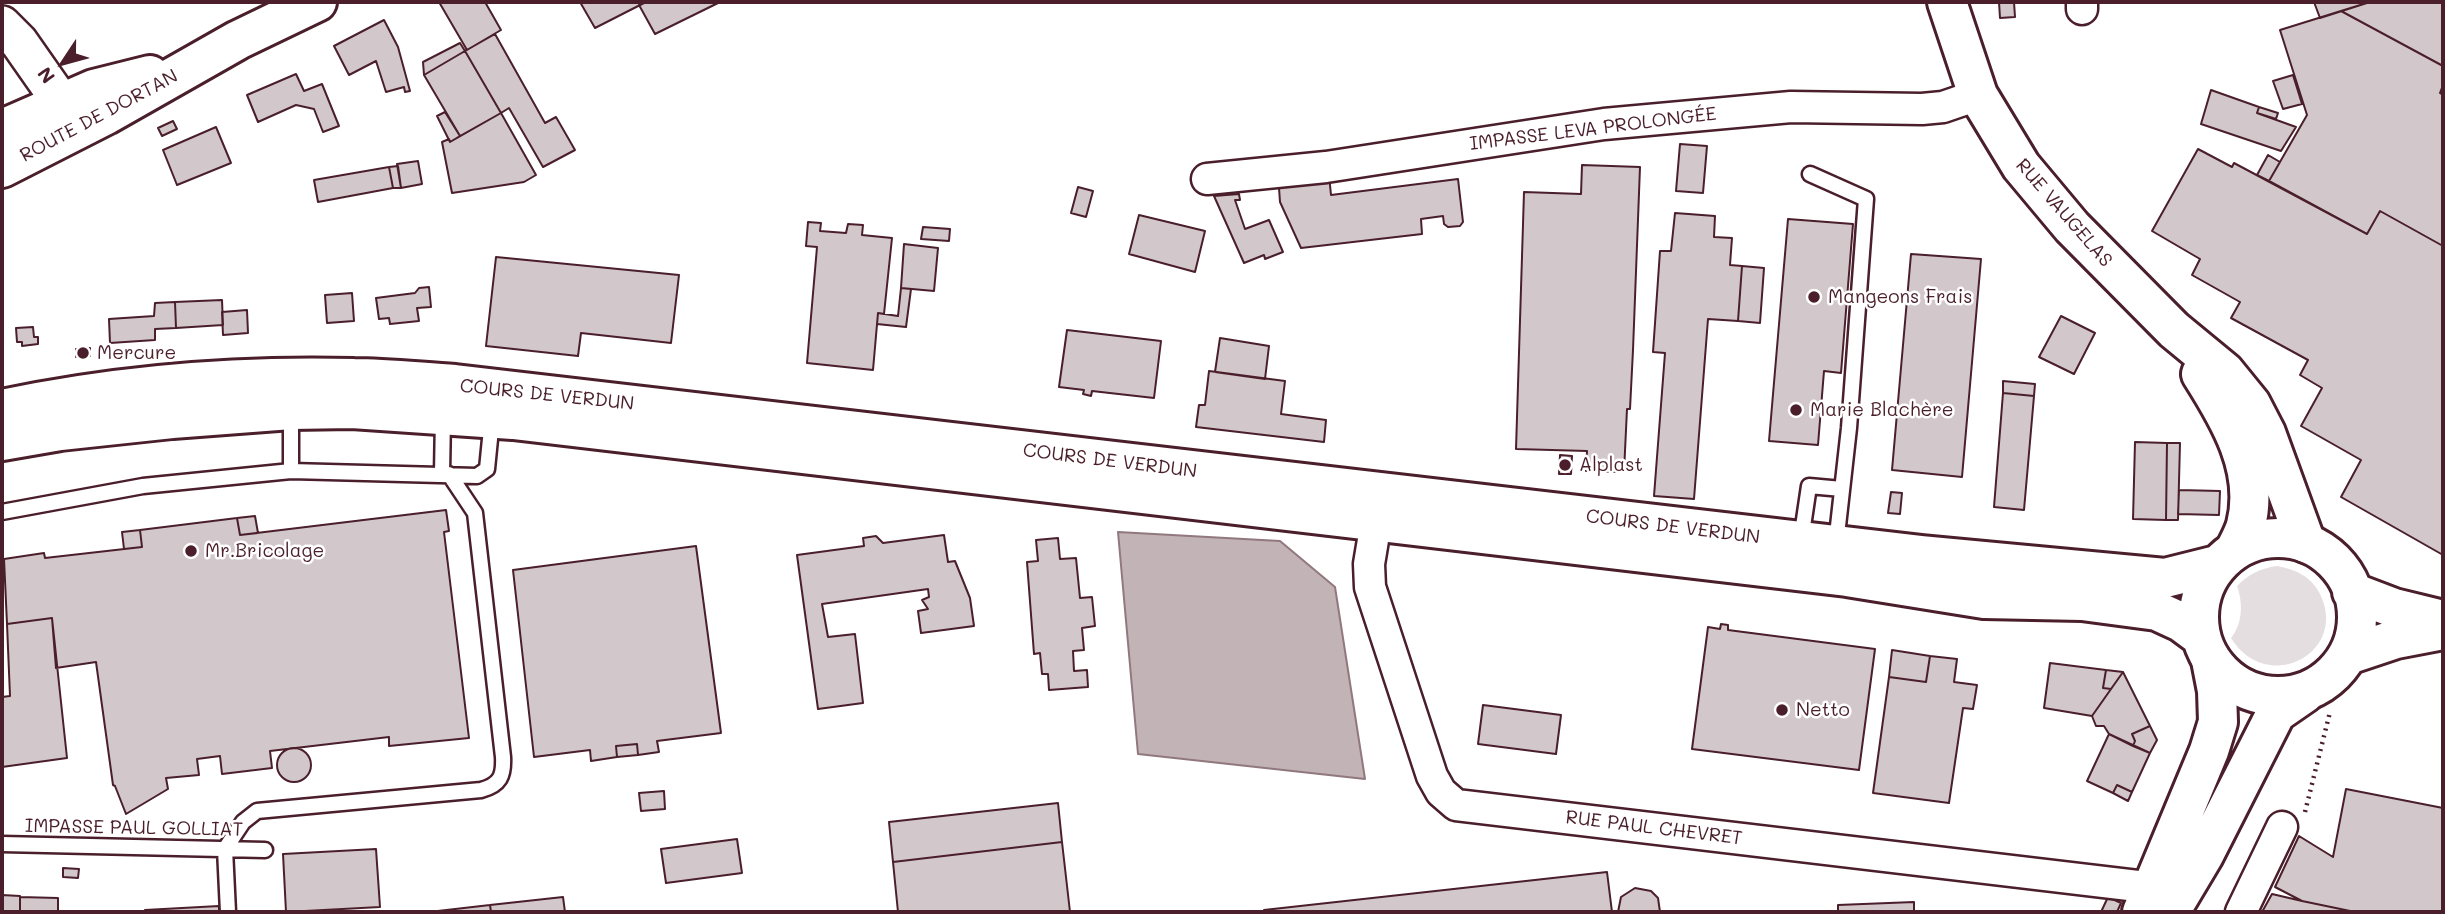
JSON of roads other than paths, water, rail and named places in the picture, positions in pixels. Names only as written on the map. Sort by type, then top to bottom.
[{"type":"main road","name":"ROUTE DE DORTAN","points":[[2,168],[317,2]]},
{"type":"main road","name":"RUE VAUGELAS","points":[[1962,49],[2002,138],[2043,195],[2174,330],[2225,372],[2251,404],[2266,433],[2306,543]]},
{"type":"main road","name":"ROUTE DE DORTAN","points":[[61,102],[94,89],[196,64]]},
{"type":"main road","points":[[3,129],[40,126],[61,102]]},
{"type":"main road","name":"RUE VAUGELAS","points":[[2174,330],[2223,408],[2242,450],[2250,497],[2246,526],[2226,557]]},
{"type":"main road","name":"COURS DE VERDUN","points":[[2,409],[46,399],[153,386],[284,377],[455,384],[1818,544],[2165,578],[2226,557]]},
{"type":"main road","points":[[291,411],[297,401],[318,392],[485,402],[542,394]]},
{"type":"main road","points":[[503,419],[567,408],[578,403],[581,398]]},
{"type":"main road","name":"COURS DE VERDUN","points":[[2,440],[172,419],[291,411],[352,409],[503,419],[1847,577],[1984,599],[2082,601],[2157,611],[2181,622],[2205,648]]},
{"type":"main road","points":[[679,438],[702,426],[763,431],[816,426]]},
{"type":"main road","points":[[2281,538],[2306,543],[2329,556],[2346,576],[2355,601],[2356,627],[2327,676],[2276,713],[2204,855],[2155,905],[2218,722],[2217,691],[2198,611],[2204,586],[2226,557],[2257,541],[2281,538]]},
{"type":"main road","points":[[2352,592],[2394,608],[2443,620]]},
{"type":"main road","points":[[2205,648],[2228,680],[2251,692],[2278,697],[2327,676],[2396,639],[2443,630]]},
{"type":"street","points":[[2,25],[19,42],[61,102]]},
{"type":"street","name":"IMPASSE LEVA PROLONGÉE","points":[[1207,179],[1326,167],[1604,124],[1791,107],[1943,107],[1962,49]]},
{"type":"street","name":"RUE PAUL CHEVRET","points":[[1376,522],[1369,564],[1370,587],[1432,776],[1441,792],[1456,805],[2146,887],[2155,905]]},
{"type":"street","points":[[2241,912],[2282,827]]},
{"type":"lane","points":[[1810,173],[1866,199],[1842,489],[1818,544]]},
{"type":"lane","points":[[291,411],[291,471]]},
{"type":"lane","points":[[228,912],[225,849],[247,818],[263,810],[481,790],[492,787],[500,780],[504,771],[474,513],[445,474],[443,415]]},
{"type":"lane","points":[[2,512],[143,486],[291,471],[477,476],[487,469],[503,419]]},
{"type":"lane","points":[[1818,544],[1809,485],[1842,489]]},
{"type":"lane","name":"IMPASSE PAUL GOLLIAT","points":[[2,844],[265,850]]},
{"type":"place","name":"Mangeons Frais","points":[[1814,297]]},
{"type":"place","name":"Mercure","points":[[83,353]]},
{"type":"place","name":"Marie Blachère","points":[[1796,410]]},
{"type":"place","name":"Alplast","points":[[1565,465]]},
{"type":"place","name":"Mr.Bricolage","points":[[191,551]]},
{"type":"place","name":"Netto","points":[[1782,710]]}]
